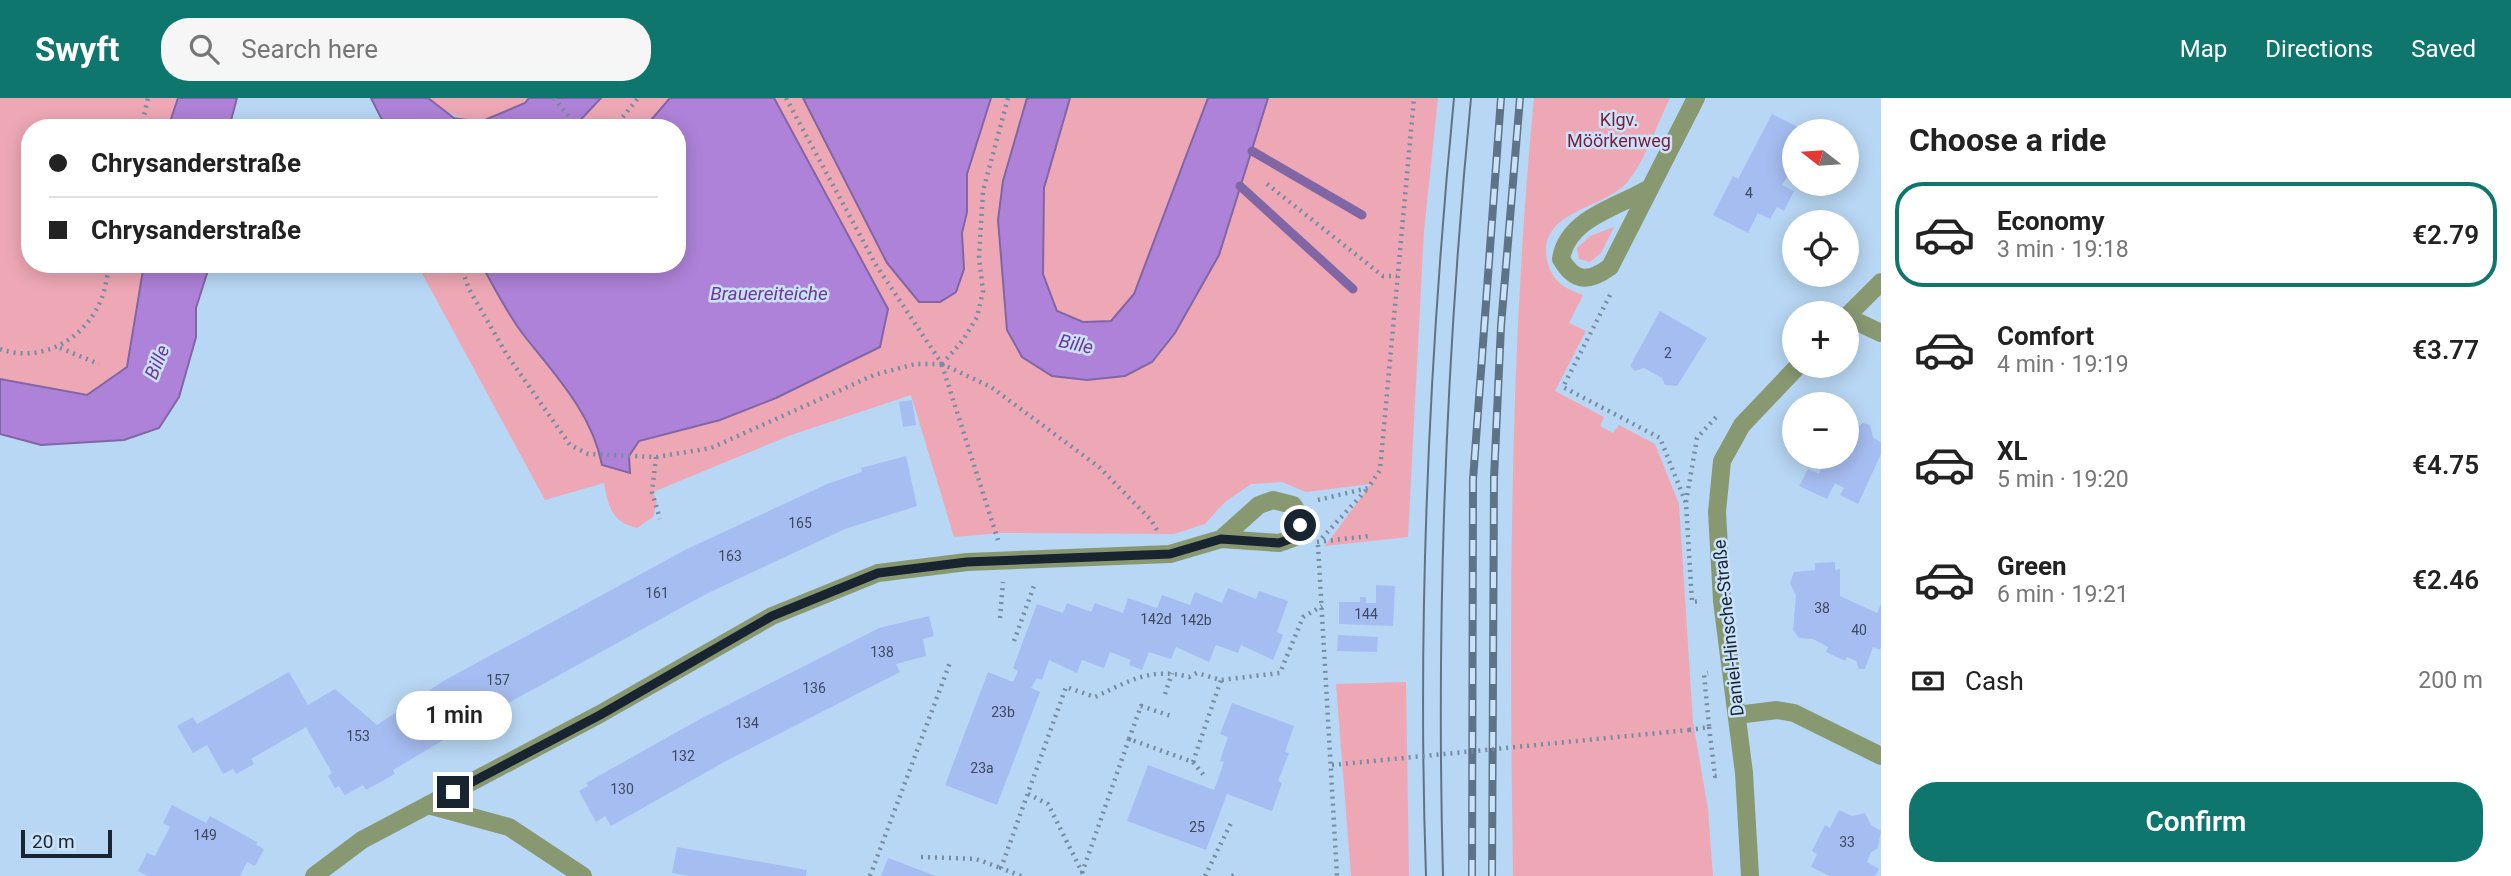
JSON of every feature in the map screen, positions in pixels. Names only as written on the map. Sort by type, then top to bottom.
[{"type":"street","points":[[1646,190],[1580,225],[1569,236],[1561,259],[1569,273],[1588,279],[1610,267],[1646,190],[1696,98]]},
{"type":"street","points":[[1859,304],[1881,282]]},
{"type":"street","points":[[1859,323],[1881,333]]},
{"type":"street","name":"Daniel-Hinsche-Straße","points":[[1751,876],[1744,773],[1721,601],[1717,512],[1722,461],[1742,425],[1787,378]]},
{"type":"street","points":[[314,876],[362,840],[600,715],[772,616],[878,573],[967,562],[1170,554],[1221,539],[1279,543],[1293,538],[1300,525],[1299,514],[1293,505],[1273,500],[1259,505],[1221,539]]},
{"type":"street","points":[[1737,715],[1777,710],[1794,713],[1881,756]]},
{"type":"street","points":[[428,805],[509,827],[583,876]]},
{"type":"path","points":[[143,119],[148,98]]},
{"type":"path","points":[[554,98],[571,119]]},
{"type":"path","points":[[622,119],[639,98]]},
{"type":"path","points":[[786,98],[883,277],[942,364],[1004,561],[1000,618]]},
{"type":"path","points":[[942,364],[963,340],[977,317],[983,290],[979,257],[983,191],[1008,98]]},
{"type":"path","points":[[1337,876],[1318,542],[1368,488],[1380,470],[1414,98]]},
{"type":"path","points":[[1267,184],[1382,276],[1397,276]]},
{"type":"path","points":[[0,349],[42,353],[60,348],[89,318],[102,298],[108,273]]},
{"type":"path","points":[[464,273],[507,355],[570,445],[588,454],[656,457],[712,448],[874,375],[915,364],[942,364],[991,387],[1099,467],[1151,520],[1170,554]]},
{"type":"path","points":[[1588,279],[1614,288],[1563,387],[1660,438],[1686,503]]},
{"type":"path","points":[[60,348],[100,363]]},
{"type":"path","points":[[1692,602],[1686,503],[1697,438]]},
{"type":"path","points":[[656,457],[652,492],[660,519]]},
{"type":"path","points":[[1293,505],[1368,488]]},
{"type":"path","points":[[1293,538],[1294,545],[1369,536]]},
{"type":"path","points":[[1014,640],[1029,599]]},
{"type":"path","points":[[1001,868],[1066,687],[1095,696],[1146,674],[1172,673],[1189,677],[1197,673],[1221,680],[1280,673],[1303,617],[1321,606]]},
{"type":"path","points":[[870,876],[951,660]]},
{"type":"path","points":[[1166,694],[1172,673]]},
{"type":"path","points":[[1193,762],[1221,680]]},
{"type":"path","points":[[1083,874],[1141,705],[1171,716]]},
{"type":"path","points":[[1332,765],[1689,730]]},
{"type":"path","points":[[1129,739],[1193,762],[1206,778]]},
{"type":"path","points":[[1028,794],[1048,804],[1083,874]]},
{"type":"path","points":[[1205,876],[1232,821]]},
{"type":"path","points":[[921,858],[975,859],[1021,876]]},
{"type":"green space","points":[[0,98],[178,98],[171,119],[21,119],[21,273],[143,273],[127,367],[87,395],[0,379]]},
{"type":"green space","points":[[428,98],[529,98],[525,103],[485,119],[466,119],[443,109]]},
{"type":"green space","points":[[601,98],[670,98],[652,119],[581,119]]},
{"type":"green space","points":[[774,98],[803,98],[887,263],[919,302],[940,302],[964,269],[962,233],[967,212],[967,174],[991,98],[1027,98],[1003,181],[998,220],[1007,330],[1022,357],[1052,376],[1087,380],[1152,362],[1175,333],[1219,255],[1268,98],[1438,98],[1424,231],[1408,537],[1325,546],[1371,484],[1306,492],[1282,482],[1251,484],[1225,502],[1205,524],[1174,534],[1001,533],[954,537],[911,395],[791,435],[653,492],[657,502],[653,517],[637,528],[622,522],[613,512],[604,483],[545,500],[422,273],[486,273],[519,329],[582,413],[597,446],[602,465],[629,473],[629,456],[639,441],[720,420],[776,398],[875,349],[888,309]]},
{"type":"green space","points":[[1070,98],[1208,98],[1134,294],[1111,321],[1083,322],[1057,311],[1043,274],[1044,188]]},
{"type":"green space","name":"Klgv. Möörkenweg","points":[[1534,98],[1670,98],[1646,151],[1629,180],[1606,198],[1563,220],[1553,230],[1547,243],[1547,260],[1559,283],[1583,295],[1569,323],[1586,331],[1555,391],[1604,417],[1600,426],[1613,433],[1619,425],[1655,444],[1679,504],[1693,722],[1708,809],[1713,876],[1513,876],[1511,584],[1515,389]]},
{"type":"green space","points":[[1614,227],[1601,253],[1590,262],[1579,259],[1577,248],[1590,236]]},
{"type":"green space","points":[[1406,682],[1409,876],[1351,876],[1336,684]]},
{"type":"water","points":[[178,98],[237,98],[231,119],[171,119]]},
{"type":"water","points":[[371,98],[428,98],[454,118],[460,119],[382,119]]},
{"type":"water","points":[[529,98],[601,98],[581,119],[487,119],[525,103]]},
{"type":"water","name":"Brauereiteiche","points":[[670,98],[774,98],[888,309],[880,347],[776,398],[720,420],[639,441],[629,456],[630,473],[602,465],[597,446],[582,413],[513,321],[486,273],[686,273],[686,119],[652,119]]},
{"type":"water","points":[[803,98],[991,98],[967,174],[967,212],[962,233],[964,269],[956,292],[940,302],[919,302],[887,263]]},
{"type":"water","name":"Bille","points":[[1027,98],[1070,98],[1044,188],[1043,274],[1057,311],[1083,322],[1111,321],[1134,294],[1208,98],[1268,98],[1219,255],[1175,333],[1152,362],[1125,376],[1087,380],[1052,376],[1022,357],[1007,330],[998,220],[1003,181]]},
{"type":"water","name":"Bille","points":[[143,273],[207,273],[196,308],[196,337],[179,397],[159,428],[124,440],[41,445],[0,434],[0,379],[87,395],[127,367]]},
{"type":"building","points":[[1772,114],[1782,119],[1782,196],[1792,196],[1784,210],[1777,207],[1770,219],[1758,213],[1748,233],[1713,215],[1733,176],[1738,179]]},
{"type":"building","points":[[1660,311],[1707,338],[1677,386],[1665,385],[1662,378],[1644,368],[1635,371],[1630,366]]},
{"type":"building","points":[[912,400],[916,425],[903,427],[899,402]]},
{"type":"building","points":[[1863,423],[1870,425],[1873,438],[1881,442],[1881,454],[1858,504],[1840,495],[1844,488],[1835,483],[1827,499],[1799,486],[1808,469],[1819,474],[1821,469],[1859,469],[1859,426]]},
{"type":"building","points":[[906,456],[917,506],[845,529],[708,593],[472,723],[393,770],[395,774],[366,790],[363,785],[345,795],[339,786],[335,788],[328,776],[332,773],[306,727],[251,759],[254,764],[236,774],[233,769],[223,774],[207,745],[193,753],[177,726],[193,717],[197,724],[289,672],[308,705],[335,689],[377,725],[445,680],[685,550],[827,484],[862,472],[861,468]]},
{"type":"building","points":[[1835,562],[1835,570],[1840,569],[1840,596],[1877,613],[1881,604],[1881,647],[1880,650],[1873,647],[1865,669],[1859,669],[1856,661],[1847,657],[1845,661],[1826,652],[1828,647],[1813,639],[1799,638],[1793,630],[1796,595],[1790,583],[1794,572],[1815,570],[1815,563]]},
{"type":"building","points":[[1376,585],[1395,586],[1393,626],[1339,624],[1339,602],[1360,602],[1360,597],[1366,597],[1366,603],[1376,603]]},
{"type":"building","points":[[1228,588],[1256,599],[1259,591],[1288,601],[1277,632],[1283,635],[1273,660],[1241,645],[1238,653],[1216,645],[1209,662],[1176,647],[1171,659],[1149,652],[1142,670],[1129,665],[1131,660],[1110,652],[1104,668],[1082,660],[1077,673],[1049,660],[1042,680],[1037,678],[1031,688],[1040,692],[997,805],[945,785],[988,672],[1013,682],[1018,671],[1013,668],[1037,604],[1063,613],[1067,603],[1091,612],[1095,603],[1123,613],[1128,598],[1157,608],[1162,595],[1190,605],[1195,592],[1222,603]]},
{"type":"building","points":[[929,616],[934,636],[923,639],[926,656],[896,664],[900,672],[726,761],[611,826],[605,816],[596,822],[579,791],[588,786],[586,783],[702,718],[879,628]]},
{"type":"building","points":[[1338,635],[1378,637],[1377,652],[1337,651]]},
{"type":"building","points":[[1232,703],[1294,726],[1285,752],[1289,753],[1278,781],[1282,783],[1272,811],[1227,794],[1206,850],[1127,821],[1148,765],[1214,790],[1224,762],[1220,761],[1228,737],[1220,734]]},
{"type":"building","points":[[172,805],[206,823],[210,816],[257,842],[256,845],[264,849],[255,866],[247,862],[240,876],[148,876],[138,871],[147,853],[155,856],[170,827],[163,823]]},
{"type":"building","points":[[1839,810],[1852,816],[1865,813],[1871,825],[1881,831],[1878,848],[1871,852],[1867,862],[1879,869],[1875,876],[1830,876],[1811,867],[1817,854],[1812,851],[1825,825],[1830,828]]},
{"type":"building","points":[[677,847],[807,870],[806,876],[688,876],[672,873]]},
{"type":"building","points":[[888,858],[936,876],[881,876]]},
{"type":"waterway","points":[[1252,151],[1362,215]]},
{"type":"waterway","points":[[1240,186],[1353,289]]},
{"type":"tram line","points":[[1426,876],[1423,681],[1427,487],[1438,292],[1454,98]]},
{"type":"tram line","points":[[1443,876],[1441,681],[1445,487],[1455,292],[1471,98]]},
{"type":"railway","points":[[1472,876],[1473,480],[1501,98]]},
{"type":"railway","points":[[1492,876],[1494,478],[1501,326],[1520,98]]},
{"type":"route","points":[[453,792],[600,715],[772,616],[878,573],[967,562],[1170,554],[1221,539],[1279,543],[1293,538],[1300,525]]}]
